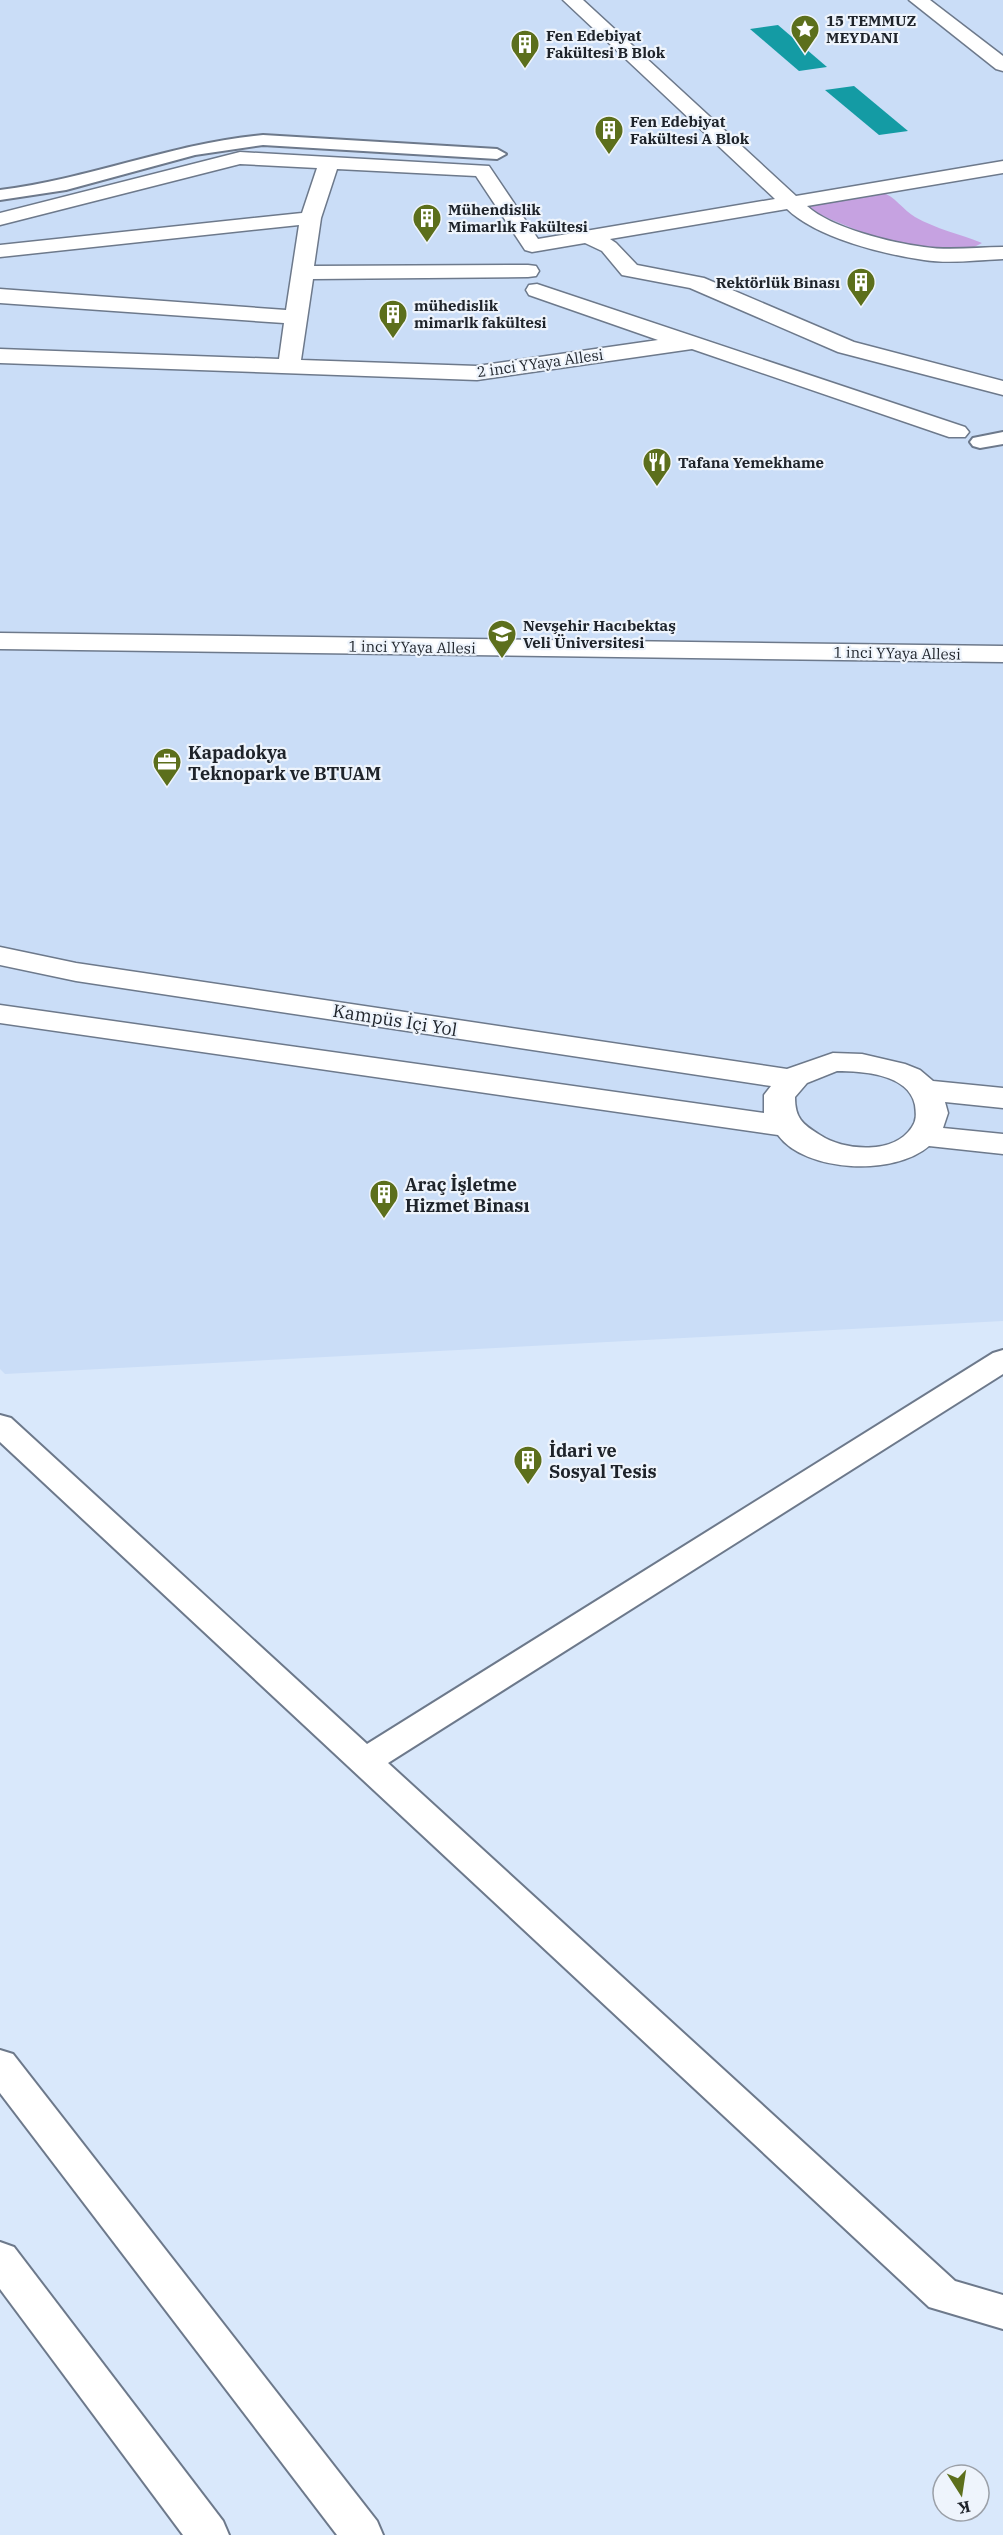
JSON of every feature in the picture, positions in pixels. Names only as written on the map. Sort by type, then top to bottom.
[{"type":"street","points":[[572,0],[809,219],[862,238],[925,254],[1003,253]]},
{"type":"street","points":[[918,0],[1003,65]]},
{"type":"street","points":[[0,219],[240,158],[482,170],[532,246],[530,280]]},
{"type":"street","points":[[289,366],[311,218],[329,162]]},
{"type":"street","points":[[532,246],[1003,167]]},
{"type":"street","points":[[0,251],[311,218]]},
{"type":"street","points":[[588,237],[609,247],[630,270],[696,283],[846,347],[1003,388]]},
{"type":"street","points":[[303,273],[530,280],[687,343]]},
{"type":"street","points":[[0,296],[297,317]]},
{"type":"street","name":"2 inci YYaya Allesi","points":[[0,356],[477,373],[694,342],[957,432]]},
{"type":"street","name":"1 inci YYaya Allesi","points":[[0,641],[1003,654]]},
{"type":"street","name":"Kampüs İçi Yol","points":[[0,956],[76,972],[790,1079]]},
{"type":"street","points":[[0,1014],[784,1126],[808,1144],[824,1151],[852,1157],[879,1156],[904,1149],[923,1136],[931,1121],[932,1105],[924,1090],[907,1076],[885,1066],[859,1062],[833,1062],[809,1068],[790,1079],[780,1093],[777,1109],[784,1126]]},
{"type":"street","points":[[924,1090],[1003,1098]]},
{"type":"street","points":[[923,1136],[1003,1144]]},
{"type":"lane","points":[[0,195],[55,187],[185,150],[225,142],[262,140],[497,154]]},
{"type":"lane","points":[[980,442],[1003,438]]},
{"type":"lane","points":[[364,1762],[1003,1360]]},
{"type":"lane","points":[[0,1425],[943,2295],[1003,2312]]},
{"type":"lane","points":[[0,2065],[362,2535]]},
{"type":"lane","points":[[0,2259],[208,2535]]},
{"type":"shaded area","name":"Nevşehir Hacıbektaş Veli Üniversitesi","points":[[0,0],[1003,0],[1003,1321],[5,1374],[0,1369]]},
{"type":"shaded area","points":[[881,192],[923,221],[982,243],[963,250],[918,249],[844,225],[804,208],[802,203]]},
{"type":"water","points":[[778,25],[827,67],[799,71],[750,29]]},
{"type":"water","points":[[854,86],[908,131],[879,135],[825,90]]},
{"type":"place","name":"15 TEMMUZ MEYDANI","points":[[805,54]]},
{"type":"place","name":"Fen Edebiyat Fakültesi B Blok","points":[[525,70]]},
{"type":"place","name":"Fen Edebiyat Fakültesi A Blok","points":[[609,156]]},
{"type":"place","name":"Mühendislik Mimarlık Fakültesi","points":[[427,244]]},
{"type":"place","name":"Rektörlük Binası","points":[[861,308]]},
{"type":"place","name":"mühedislik mimarlk fakültesi","points":[[393,340]]},
{"type":"place","name":"Tafana Yemekhame","points":[[657,488]]},
{"type":"place","name":"Nevşehir Hacıbektaş Veli Üniversitesi","points":[[502,660]]},
{"type":"place","name":"Kapadokya Teknopark ve BTUAM","points":[[167,788]]},
{"type":"place","name":"Araç İşletme Hizmet Binası","points":[[384,1220]]},
{"type":"place","name":"İdari ve Sosyal Tesis","points":[[528,1486]]}]
